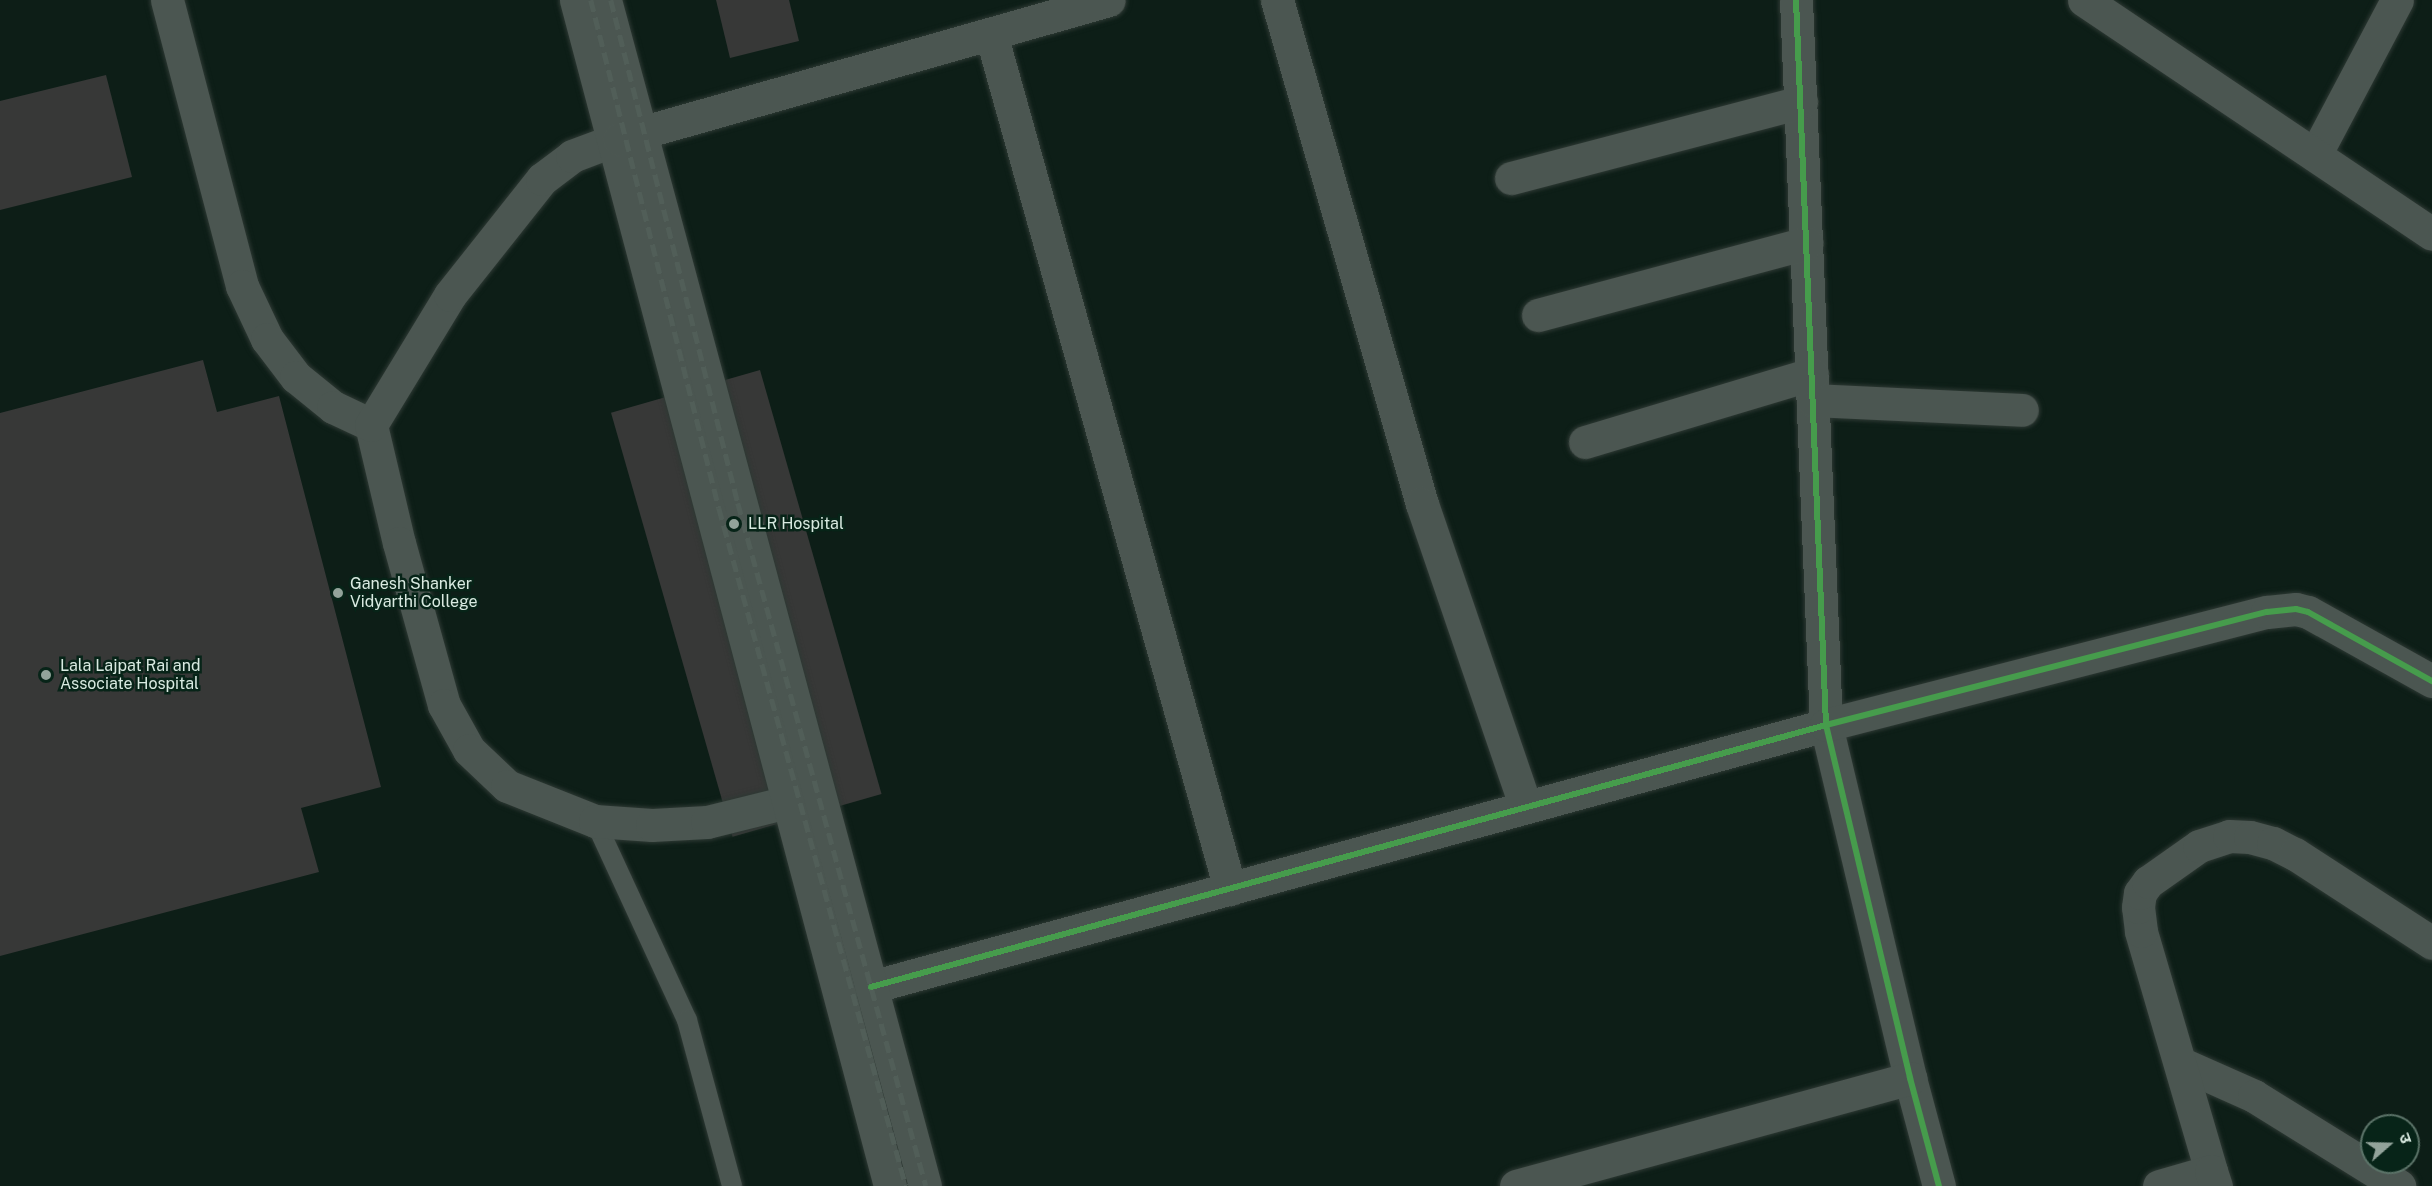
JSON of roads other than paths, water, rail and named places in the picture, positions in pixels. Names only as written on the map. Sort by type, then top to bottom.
[{"type":"street","points":[[167,0],[242,286],[267,339],[297,377],[333,407],[371,425]]},
{"type":"street","points":[[576,0],[626,137],[871,987],[925,1186]]},
{"type":"street","points":[[605,0],[626,137],[788,802],[890,1186]]},
{"type":"street","points":[[788,802],[707,822],[652,825],[595,821],[507,786],[469,750],[444,705],[399,543],[371,425],[450,295],[542,179],[572,156],[626,137],[1108,0]]},
{"type":"street","points":[[1277,0],[1422,504],[1526,807]]},
{"type":"street","points":[[1796,0],[1826,725],[1910,1078],[1939,1186]]},
{"type":"street","points":[[2084,0],[2432,234]]},
{"type":"street","points":[[2315,155],[2397,0]]},
{"type":"street","points":[[991,34],[1230,889]]},
{"type":"street","points":[[1511,178],[1801,102]]},
{"type":"street","points":[[1538,315],[1806,243]]},
{"type":"street","points":[[1584,442],[1812,387],[2022,410]]},
{"type":"street","points":[[871,987],[1826,725],[2281,609],[2308,612],[2432,681]]},
{"type":"street","points":[[2159,1186],[2214,1178],[2141,931],[2138,907],[2140,892],[2148,882],[2199,846],[2229,836],[2250,837],[2273,843],[2432,943]]},
{"type":"street","points":[[2180,1063],[2254,1095],[2399,1186]]},
{"type":"street","points":[[1516,1186],[1910,1078]]},
{"type":"lane","points":[[595,821],[687,1020],[732,1186]]},
{"type":"railway","points":[[591,0],[719,508],[906,1186]]},
{"type":"railway","points":[[611,0],[738,503],[926,1186]]},
{"type":"place","name":"LLR Hospital","points":[[734,524]]},
{"type":"place","name":"Ganesh Shanker Vidyarthi College","points":[[338,593]]},
{"type":"place","name":"Lala Lajpat Rai and Associate Hospital","points":[[46,675]]}]
